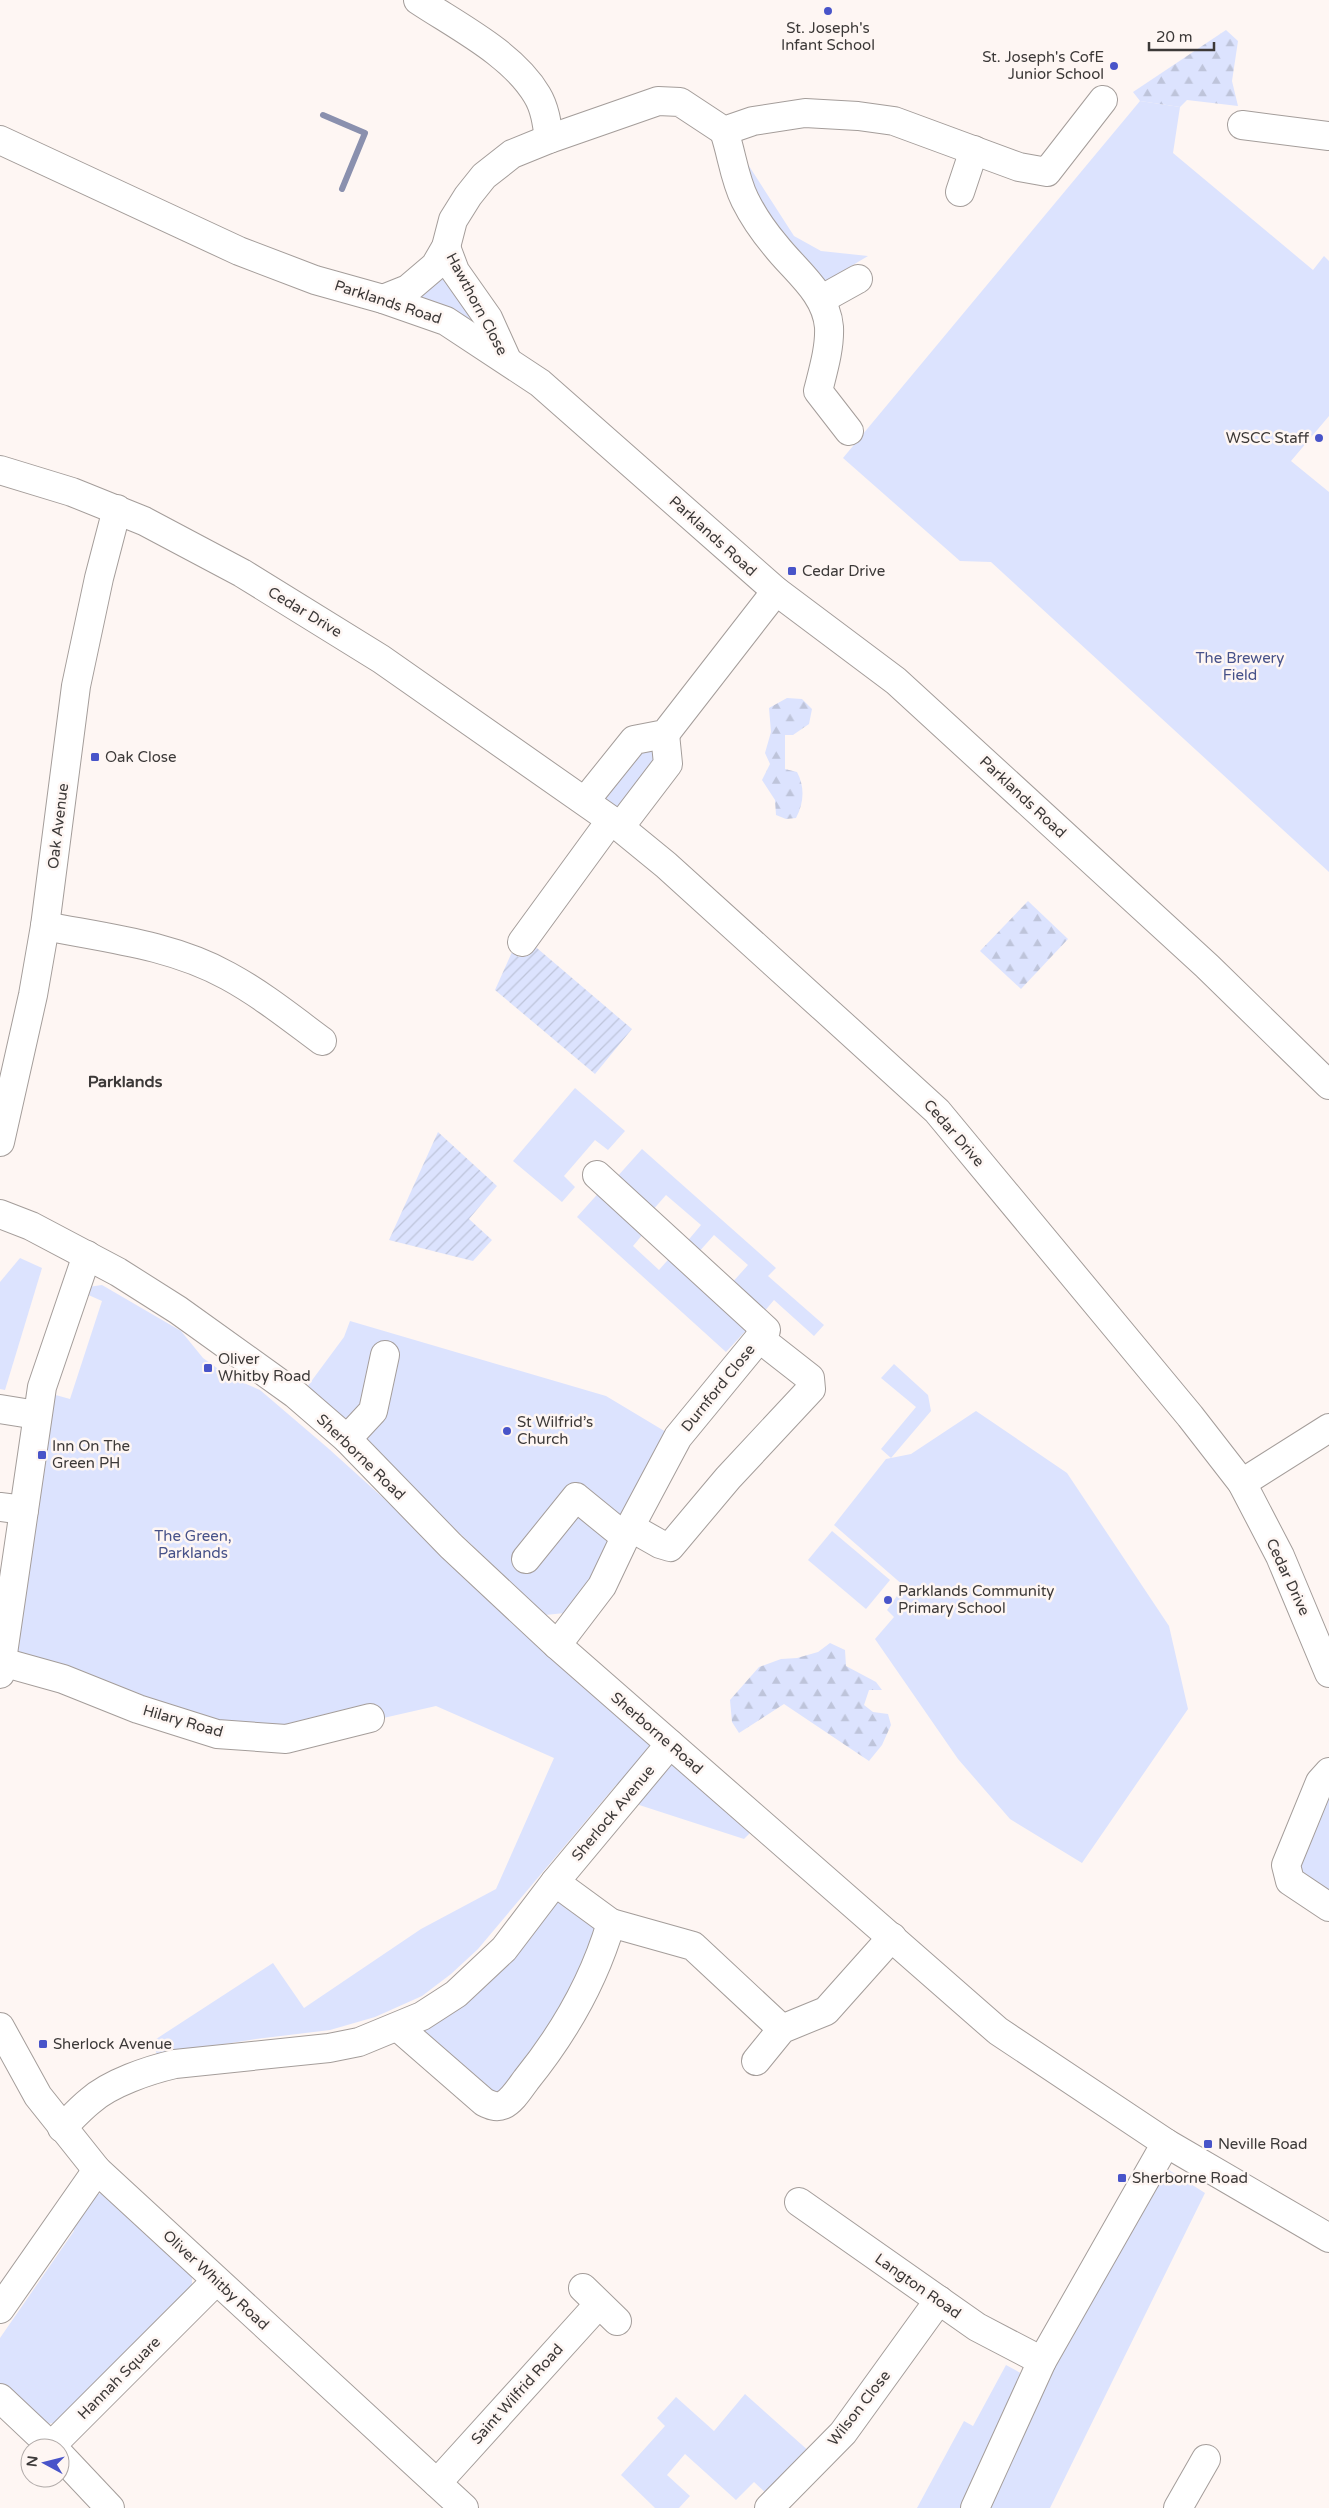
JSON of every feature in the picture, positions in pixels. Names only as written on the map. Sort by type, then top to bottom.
[{"type":"street","points":[[418,0],[494,50],[517,72],[537,95],[546,118],[548,139]]},
{"type":"street","name":"Hawthorn Close","points":[[383,299],[408,289],[435,266],[446,247],[452,220],[484,176],[512,154],[548,139],[658,101],[670,100],[680,102],[724,131]]},
{"type":"street","points":[[849,430],[818,391],[826,358],[829,327],[822,299],[775,245],[746,202],[734,175],[732,154],[724,131],[752,121],[805,112],[858,116],[894,121],[1019,167],[1047,172],[1103,100]]},
{"type":"street","points":[[1242,125],[1329,136]]},
{"type":"street","name":"Parklands Road","points":[[0,140],[239,251],[315,280],[383,299],[446,321],[540,383],[776,591],[896,681],[1206,966],[1329,1086]]},
{"type":"street","points":[[960,192],[974,150]]},
{"type":"street","name":"Hawthorn Close","points":[[446,247],[455,271],[488,318],[507,360]]},
{"type":"street","points":[[822,299],[858,279]]},
{"type":"street","name":"Cedar Drive","points":[[0,470],[31,478],[117,509],[191,544],[320,619],[462,713],[616,823],[666,865],[937,1111],[1190,1416],[1242,1483],[1280,1556],[1329,1673]]},
{"type":"street","name":"Oak Avenue","points":[[0,1142],[31,1004],[45,926],[76,686],[99,578],[117,509]]},
{"type":"street","points":[[585,801],[634,740],[665,734],[776,591]]},
{"type":"street","points":[[522,942],[616,823],[668,764],[665,734]]},
{"type":"street","points":[[45,926],[165,950],[194,960],[227,975],[322,1040]]},
{"type":"street","name":"Durnford Close","points":[[557,1645],[602,1586],[627,1532],[678,1437],[766,1330],[597,1175]]},
{"type":"street","name":"Sherborne Road","points":[[0,1214],[88,1255],[178,1310],[295,1394],[346,1439],[451,1546],[557,1645],[998,2031],[1166,2143],[1329,2238]]},
{"type":"street","points":[[1,1668],[12,1508],[37,1415],[42,1387],[88,1255]]},
{"type":"street","points":[[526,1559],[576,1497],[627,1532],[670,1547],[728,1478],[811,1389],[810,1378],[759,1338]]},
{"type":"street","points":[[346,1439],[373,1411],[386,1355]]},
{"type":"street","points":[[0,1409],[37,1415]]},
{"type":"street","points":[[1242,1483],[1329,1428]]},
{"type":"street","name":"Hilary Road","points":[[1,1668],[63,1679],[138,1709],[218,1734],[286,1739],[370,1718]]},
{"type":"street","name":"Sherlock Avenue","points":[[62,2128],[91,2099],[131,2078],[152,2070],[175,2064],[329,2048],[359,2042],[399,2028],[422,2016],[449,1998],[482,1971],[504,1949],[555,1882],[670,1744]]},
{"type":"street","points":[[1329,1772],[1320,1782],[1286,1864],[1290,1881],[1329,1907]]},
{"type":"street","points":[[555,1882],[611,1923],[693,1946],[782,2029]]},
{"type":"street","points":[[399,2028],[484,2102],[493,2106],[502,2105],[514,2095],[532,2073],[576,2007],[602,1955],[611,1923]]},
{"type":"street","points":[[756,2061],[782,2029],[826,2011],[892,1937]]},
{"type":"street","name":"Oliver Whitby Road","points":[[0,2027],[38,2096],[97,2170],[464,2508]]},
{"type":"street","points":[[976,2508],[1042,2361],[1166,2143]]},
{"type":"street","points":[[0,2310],[97,2170]]},
{"type":"street","name":"Langton Road","points":[[799,2202],[977,2327],[1042,2361]]},
{"type":"street","name":"Hannah Square","points":[[66,2438],[216,2281]]},
{"type":"street","name":"Wilson Close","points":[[769,2508],[843,2434],[939,2300]]},
{"type":"street","name":"Saint Wilfrid Road","points":[[437,2483],[599,2305]]},
{"type":"street","points":[[0,2398],[42,2438]]},
{"type":"street","points":[[1178,2508],[1206,2459]]},
{"type":"street","points":[[70,2466],[110,2508]]},
{"type":"green space","points":[[1226,30],[1238,41],[1232,81],[1238,106],[1187,100],[1180,107],[1140,101],[1133,92]]},
{"type":"green space","name":"The Brewery Field","points":[[1140,101],[1180,107],[1173,153],[1313,270],[1324,256],[1329,261],[1329,416],[1291,461],[1329,492],[1329,872],[991,562],[960,561],[843,458]]},
{"type":"green space","points":[[740,152],[794,236],[821,251],[868,256],[821,284],[752,199]]},
{"type":"green space","points":[[446,265],[484,335],[410,298]]},
{"type":"green space","points":[[787,698],[802,699],[812,709],[809,724],[793,735],[785,735],[785,769],[797,772],[802,789],[801,807],[796,818],[786,819],[776,815],[775,800],[762,780],[770,764],[765,753],[771,732],[769,708]]},
{"type":"green space","points":[[658,740],[661,763],[621,813],[598,796],[637,745]]},
{"type":"green space","points":[[1028,901],[1068,939],[1021,989],[980,951]]},
{"type":"green space","points":[[531,943],[632,1029],[595,1074],[495,990],[512,952],[519,957]]},
{"type":"green space","points":[[575,1088],[625,1131],[608,1150],[595,1140],[564,1176],[575,1187],[562,1202],[513,1161]]},
{"type":"green space","points":[[438,1132],[497,1186],[469,1219],[492,1240],[473,1261],[389,1240]]},
{"type":"green space","points":[[642,1149],[776,1268],[768,1276],[824,1325],[814,1336],[774,1300],[763,1313],[731,1284],[748,1265],[714,1235],[697,1254],[685,1244],[701,1225],[666,1195],[652,1211],[616,1178]]},
{"type":"green space","points":[[603,1188],[648,1228],[633,1246],[659,1270],[674,1253],[752,1324],[726,1352],[577,1217]]},
{"type":"green space","points":[[20,1258],[42,1268],[5,1390],[0,1389],[0,1282]]},
{"type":"green space","name":"The Green, Parklands","points":[[102,1285],[181,1331],[203,1358],[228,1376],[260,1390],[329,1449],[752,1831],[744,1839],[630,1802],[637,1794],[616,1785],[478,1949],[451,1974],[422,1996],[375,2017],[330,2030],[256,2039],[157,2055],[153,2041],[273,1963],[304,2008],[421,1929],[496,1889],[554,1758],[436,1706],[379,1719],[283,1728],[219,1723],[14,1655],[52,1394],[70,1399],[102,1301],[84,1293],[88,1287]]},
{"type":"green space","points":[[350,1321],[606,1396],[666,1432],[609,1550],[581,1594],[565,1613],[545,1615],[307,1387],[344,1337]]},
{"type":"green space","points":[[894,1364],[928,1395],[931,1411],[891,1458],[881,1449],[916,1407],[881,1378]]},
{"type":"green space","points":[[976,1411],[1067,1473],[1169,1626],[1188,1709],[1082,1863],[1010,1819],[958,1759],[875,1639],[894,1617],[887,1610],[904,1586],[834,1525],[886,1459],[911,1454]]},
{"type":"green space","points":[[832,1531],[890,1580],[866,1609],[808,1560]]},
{"type":"green space","points":[[830,1643],[845,1650],[846,1666],[876,1682],[882,1690],[869,1690],[864,1705],[873,1712],[888,1714],[891,1725],[882,1745],[869,1761],[784,1704],[739,1733],[732,1722],[730,1700],[759,1667],[781,1659],[797,1658],[818,1652]]},
{"type":"green space","points":[[1329,1779],[1329,1902],[1294,1879]]},
{"type":"green space","points":[[557,1899],[595,1922],[598,1944],[530,2067],[492,2098],[424,2034],[426,2025]]},
{"type":"green space","points":[[1161,2165],[1205,2193],[1050,2508],[917,2508],[964,2421],[973,2426],[1006,2365],[1039,2383]]},
{"type":"green space","points":[[102,2193],[192,2276],[192,2291],[175,2309],[169,2307],[58,2422],[43,2425],[0,2392],[0,2338],[74,2231],[70,2223],[90,2196]]},
{"type":"green space","points":[[745,2394],[811,2453],[769,2496],[754,2482],[736,2500],[685,2454],[667,2475],[690,2496],[679,2508],[655,2508],[621,2475],[665,2426],[657,2418],[676,2397],[714,2431]]},
{"type":"waterway","points":[[323,115],[365,133],[342,189]]},
{"type":"place","name":"St. Joseph's Infant School","points":[[828,11]]},
{"type":"place","name":"St. Joseph's CofE Junior School","points":[[1114,66]]},
{"type":"place","name":"WSCC Staff","points":[[1319,438]]},
{"type":"place","name":"Cedar Drive","points":[[792,571]]},
{"type":"place","name":"Oak Close","points":[[95,757]]},
{"type":"place","name":"Oliver Whitby Road","points":[[208,1368]]},
{"type":"place","name":"St Wilfrid’s Church","points":[[507,1431]]},
{"type":"place","name":"Inn On The Green PH","points":[[42,1455]]},
{"type":"place","name":"Parklands Community Primary School","points":[[888,1600]]},
{"type":"place","name":"Sherlock Avenue","points":[[43,2044]]},
{"type":"place","name":"Neville Road","points":[[1208,2144]]},
{"type":"place","name":"Sherborne Road","points":[[1122,2178]]},
{"type":"district","name":"Parklands","points":[[125,1081]]}]
